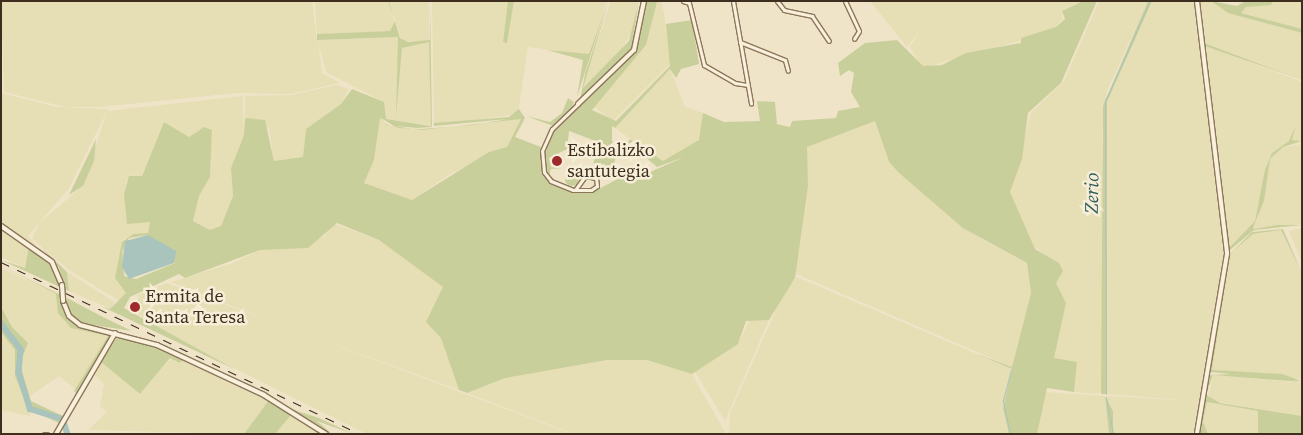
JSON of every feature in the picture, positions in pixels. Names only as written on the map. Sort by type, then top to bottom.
[{"type":"street","points":[[575,190],[585,176],[596,178],[593,190],[575,190],[547,178],[542,151],[552,129],[634,50],[644,1]]},
{"type":"street","points":[[683,1],[690,2],[704,65],[735,84],[747,85]]},
{"type":"street","points":[[733,1],[751,102]]},
{"type":"street","points":[[777,1],[787,11],[812,16],[829,40]]},
{"type":"street","points":[[844,1],[859,30],[854,39]]},
{"type":"street","points":[[1196,1],[1227,254],[1197,434]]},
{"type":"street","points":[[740,42],[783,59],[788,71]]},
{"type":"street","points":[[1,226],[52,262],[62,285],[63,301],[74,321],[115,333],[198,364],[264,395],[326,434]]},
{"type":"street","points":[[56,434],[115,333]]},
{"type":"shaded area","points":[[1,1],[312,1],[317,40],[398,37],[398,90],[402,48],[426,42],[402,41],[389,1],[429,1],[431,125],[386,119],[384,102],[326,72],[318,42],[322,73],[340,83],[290,94],[237,93],[100,107],[65,107],[4,92]]},
{"type":"shaded area","points":[[315,1],[388,1],[395,24],[390,31],[317,34]]},
{"type":"shaded area","points":[[432,1],[508,1],[503,42],[507,42],[514,1],[607,1],[589,55],[528,47],[518,114],[439,125],[434,123]]},
{"type":"shaded area","points":[[611,1],[638,1],[634,28],[615,60],[582,88]]},
{"type":"shaded area","points":[[657,1],[661,1],[664,13],[671,63],[613,121],[593,106],[646,45]]},
{"type":"shaded area","points":[[870,1],[1082,1],[1061,11],[1063,19],[1053,29],[1037,36],[922,68],[910,47],[920,31],[907,47]]},
{"type":"shaded area","points":[[1099,1],[1148,1],[1107,91],[1102,132],[1103,392],[1094,394],[1074,392],[1077,362],[1053,359],[1066,303],[1056,283],[1053,262],[1037,248],[1032,254],[1010,194],[1031,113],[1064,81]]},
{"type":"shaded area","points":[[1152,1],[1196,1],[1227,256],[1199,421],[1192,434],[1113,434],[1107,396],[1196,401],[1107,394],[1105,385],[1107,102]]},
{"type":"shaded area","points":[[1199,1],[1211,1],[1228,13],[1302,33],[1302,80],[1204,43]]},
{"type":"shaded area","points":[[1273,1],[1302,1],[1302,29],[1241,13],[1246,7]]},
{"type":"shaded area","points":[[1205,45],[1302,82],[1302,141],[1292,140],[1296,125],[1289,141],[1272,153],[1255,221],[1230,247]]},
{"type":"shaded area","points":[[670,69],[685,107],[703,113],[704,130],[697,142],[663,161],[615,128]]},
{"type":"shaded area","points":[[337,85],[349,89],[341,104],[306,129],[303,157],[274,161],[269,128],[245,118],[245,96],[291,95]]},
{"type":"shaded area","points":[[1,93],[57,107],[108,109],[69,188],[28,236],[36,246],[1,224]]},
{"type":"shaded area","points":[[243,96],[244,135],[231,168],[233,196],[221,226],[210,230],[193,221],[199,196],[210,177],[212,130],[200,129],[189,137],[164,122],[141,177],[133,175],[126,182],[127,223],[150,222],[148,234],[133,234],[123,240],[126,293],[121,302],[69,270],[32,239],[39,223],[83,186],[107,111]]},
{"type":"shaded area","points":[[379,118],[390,126],[422,130],[521,119],[507,147],[450,174],[412,200],[364,183],[374,160]]},
{"type":"shaded area","points":[[875,121],[889,163],[898,172],[982,239],[1027,263],[1031,293],[1012,367],[794,273],[808,186],[806,147]]},
{"type":"shaded area","points":[[1302,144],[1302,224],[1253,229],[1264,201],[1270,159],[1283,147]]},
{"type":"shaded area","points":[[332,223],[379,240],[443,287],[441,338],[459,390],[282,325],[572,434],[367,434],[185,344],[134,311],[139,297],[136,296],[167,283],[280,325],[171,282],[233,263],[260,250],[324,236]]},
{"type":"shaded area","points":[[1,228],[29,246],[25,268],[1,257]]},
{"type":"shaded area","points":[[1302,228],[1302,263],[1289,231]]},
{"type":"shaded area","points":[[1281,230],[1302,273],[1302,379],[1212,370],[1230,254],[1253,234]]},
{"type":"shaded area","points":[[1,268],[56,294],[65,323],[108,336],[78,391],[59,376],[30,396],[20,364],[28,343],[12,327],[1,307]]},
{"type":"shaded area","points":[[67,272],[115,302],[111,309],[69,291]]},
{"type":"shaded area","points":[[797,277],[1012,369],[1003,408],[1009,434],[729,434],[730,413],[783,294]]},
{"type":"shaded area","points":[[750,319],[769,320],[725,421],[695,372],[738,344]]},
{"type":"shaded area","points":[[1,332],[15,350],[15,376],[30,416],[1,410]]},
{"type":"shaded area","points":[[171,358],[176,363],[185,359],[269,400],[244,434],[88,430],[107,412],[100,406],[104,384],[95,375],[101,362],[140,394]]},
{"type":"shaded area","points":[[607,360],[647,360],[692,374],[726,434],[574,434],[467,393],[505,378]]},
{"type":"shaded area","points":[[1213,375],[1302,383],[1302,416],[1208,400]]},
{"type":"shaded area","points":[[1045,392],[1105,396],[1109,434],[1037,434]]},
{"type":"shaded area","points":[[1207,402],[1258,411],[1258,433],[1266,434],[1208,434],[1203,422]]},
{"type":"shaded area","points":[[292,414],[324,434],[275,434]]},
{"type":"green space","points":[[430,1],[432,126],[418,128],[394,126],[381,118],[384,123],[380,118],[374,160],[364,183],[412,200],[489,152],[507,147],[521,119],[434,126],[432,1],[434,123],[509,117],[519,109],[525,118],[515,137],[541,147],[541,167],[549,182],[571,192],[591,193],[629,173],[639,177],[684,157],[657,167],[628,142],[630,139],[663,161],[699,140],[703,113],[724,122],[760,121],[757,101],[775,102],[777,124],[772,123],[790,127],[792,121],[836,118],[838,111],[860,107],[851,92],[854,73],[849,70],[840,76],[838,63],[865,43],[897,40],[923,66],[942,65],[966,53],[1021,43],[1021,38],[1056,27],[1065,19],[1062,11],[1083,1],[1097,1],[1061,83],[1028,113],[1022,159],[1010,192],[1035,249],[1059,263],[1063,271],[1056,283],[1066,303],[1054,358],[1077,362],[1074,392],[1047,388],[1037,434],[1009,434],[1003,408],[1012,369],[975,353],[1012,367],[1031,293],[1027,263],[963,228],[898,172],[889,162],[875,121],[807,147],[808,186],[795,278],[769,320],[746,321],[738,344],[692,374],[647,360],[607,360],[505,378],[467,393],[459,390],[441,338],[426,322],[443,287],[379,240],[337,223],[308,248],[260,250],[185,278],[179,274],[130,297],[124,308],[236,370],[103,307],[110,309],[126,293],[115,278],[122,242],[133,234],[148,233],[150,222],[127,224],[124,194],[129,176],[142,176],[164,122],[189,137],[204,127],[212,130],[210,177],[199,196],[193,221],[210,230],[221,226],[233,196],[231,168],[244,135],[245,118],[265,120],[274,161],[303,157],[306,129],[341,104],[352,89],[384,102],[386,119],[431,126],[429,42],[402,48],[396,117],[398,37],[317,40],[317,34],[390,31],[395,21],[400,38],[408,42],[430,40]],"holes":[[[148,235],[175,263],[136,279],[124,276],[122,252],[129,238]]]},
{"type":"green space","points":[[508,1],[514,1],[507,43],[503,42]]},
{"type":"green space","points":[[608,1],[577,97],[583,60],[547,50],[589,54]]},
{"type":"green space","points":[[609,1],[583,88],[629,41],[639,1],[633,38],[642,1],[633,49],[580,100],[585,74]]},
{"type":"green space","points":[[645,1],[657,2],[646,45],[592,110],[616,121],[670,66],[666,24],[692,20],[699,64],[681,69],[676,78],[670,69],[615,128],[612,126],[612,141],[619,148],[612,169],[593,163],[597,155],[605,158],[606,145],[569,131],[567,149],[549,158],[551,167],[562,168],[551,169],[549,175],[557,182],[549,178],[544,160],[550,135],[634,53]]},
{"type":"green space","points":[[1148,1],[1152,1],[1107,102],[1107,394],[1101,394],[1103,106]]},
{"type":"green space","points":[[1198,1],[1204,43],[1302,80],[1205,46],[1230,247],[1255,221],[1265,170],[1272,153],[1289,141],[1296,125],[1292,140],[1302,141],[1283,147],[1270,159],[1264,201],[1253,228],[1302,225],[1254,230],[1230,250]]},
{"type":"green space","points":[[1211,1],[1237,6],[1245,1],[1273,1],[1271,5],[1246,7],[1241,13],[1302,29],[1302,33],[1228,13]]},
{"type":"green space","points":[[568,98],[574,102],[572,108],[553,126],[526,116],[550,122],[562,113]]},
{"type":"green space","points":[[454,126],[422,130],[412,129]]},
{"type":"green space","points":[[96,139],[94,161],[83,186],[69,195]]},
{"type":"green space","points":[[569,172],[575,172],[579,179],[575,186],[569,186],[565,182],[565,176]]},
{"type":"green space","points":[[1283,229],[1302,273],[1281,230],[1253,234],[1230,254],[1252,232]]},
{"type":"green space","points":[[29,246],[50,261],[60,287],[1,260],[25,268]]},
{"type":"green space","points":[[42,248],[67,272],[69,291],[65,289],[59,268]]},
{"type":"green space","points":[[1230,254],[1212,370],[1282,374],[1302,381],[1210,372]]},
{"type":"green space","points":[[1,266],[61,295],[65,314],[76,325],[111,336],[79,396],[74,391],[108,336],[71,328],[58,313],[56,294]]},
{"type":"green space","points":[[65,297],[132,331],[80,323],[69,314]]},
{"type":"green space","points":[[1,307],[12,327],[28,343],[20,364],[31,401],[65,417],[59,423],[28,409],[15,376],[15,350],[1,332]]},
{"type":"green space","points":[[118,336],[140,340],[185,359],[179,363],[170,358],[140,394],[101,362]]},
{"type":"green space","points":[[1232,374],[1278,377],[1302,382],[1213,375],[1206,395],[1220,403],[1302,416],[1302,434],[1258,433],[1258,411],[1207,402],[1203,422],[1208,434],[1199,434],[1209,375]]},
{"type":"green space","points":[[1105,396],[1113,411],[1113,434],[1109,434]]},
{"type":"green space","points":[[269,400],[292,414],[275,434],[244,434]]},
{"type":"green space","points":[[288,408],[319,418],[353,434],[317,421],[332,434]]},
{"type":"water","points":[[148,235],[176,251],[174,263],[129,279],[122,267],[125,241]]},
{"type":"waterway","name":"Zerio","points":[[1106,394],[1105,101],[1150,1]]},
{"type":"waterway","points":[[1,323],[21,350],[19,372],[30,409],[63,419],[68,434]]},
{"type":"waterway","points":[[1010,434],[1003,400],[1011,370]]},
{"type":"waterway","name":"Zerio","points":[[1106,397],[1113,434]]},
{"type":"railway","points":[[1,262],[360,434]]},
{"type":"place","name":"Estibalizko santutegia","points":[[557,161]]},
{"type":"place","name":"Ermita de Santa Teresa","points":[[135,307]]}]
